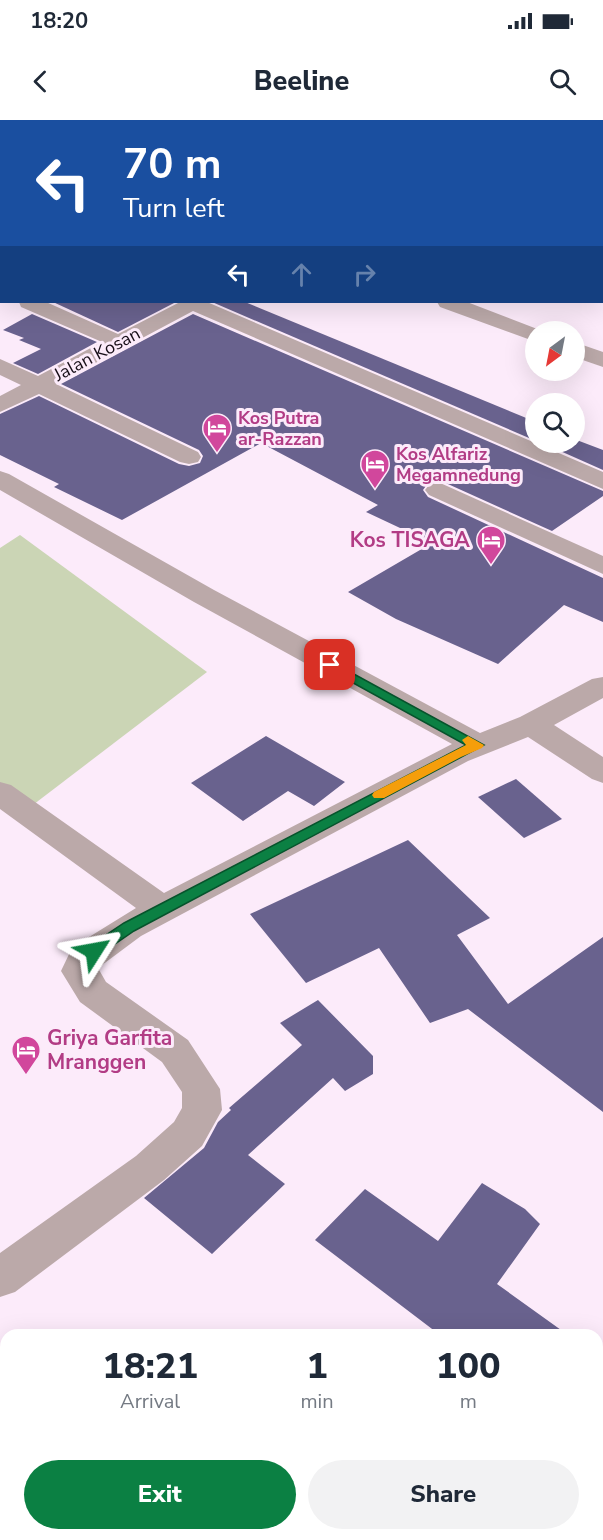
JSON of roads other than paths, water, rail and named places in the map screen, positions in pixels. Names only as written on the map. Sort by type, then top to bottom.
[{"type":"street","points":[[31,303],[119,342]]},
{"type":"street","name":"Jalan Kosan","points":[[0,405],[189,303]]},
{"type":"street","points":[[193,303],[603,481]]},
{"type":"street","points":[[451,303],[525,330]]},
{"type":"street","points":[[494,318],[516,303]]},
{"type":"street","points":[[585,353],[603,360]]},
{"type":"street","points":[[0,366],[189,457]]},
{"type":"street","points":[[0,479],[204,596],[477,745]]},
{"type":"street","points":[[438,490],[603,566]]},
{"type":"street","points":[[0,1278],[150,1168],[188,1134],[202,1110],[201,1089],[175,1051],[93,992],[79,970],[84,960],[129,927],[457,754],[531,724],[603,686]]},
{"type":"street","points":[[531,724],[603,772]]},
{"type":"street","points":[[0,793],[162,910]]},
{"type":"place","name":"Kos Putra ar-Razzan","points":[[217,454]]},
{"type":"place","name":"Kos Alfariz Megamnedung","points":[[375,490]]},
{"type":"place","name":"Kos TISAGA","points":[[491,566]]},
{"type":"place","name":"Griya Garfita Mranggen","points":[[26,1076]]}]
